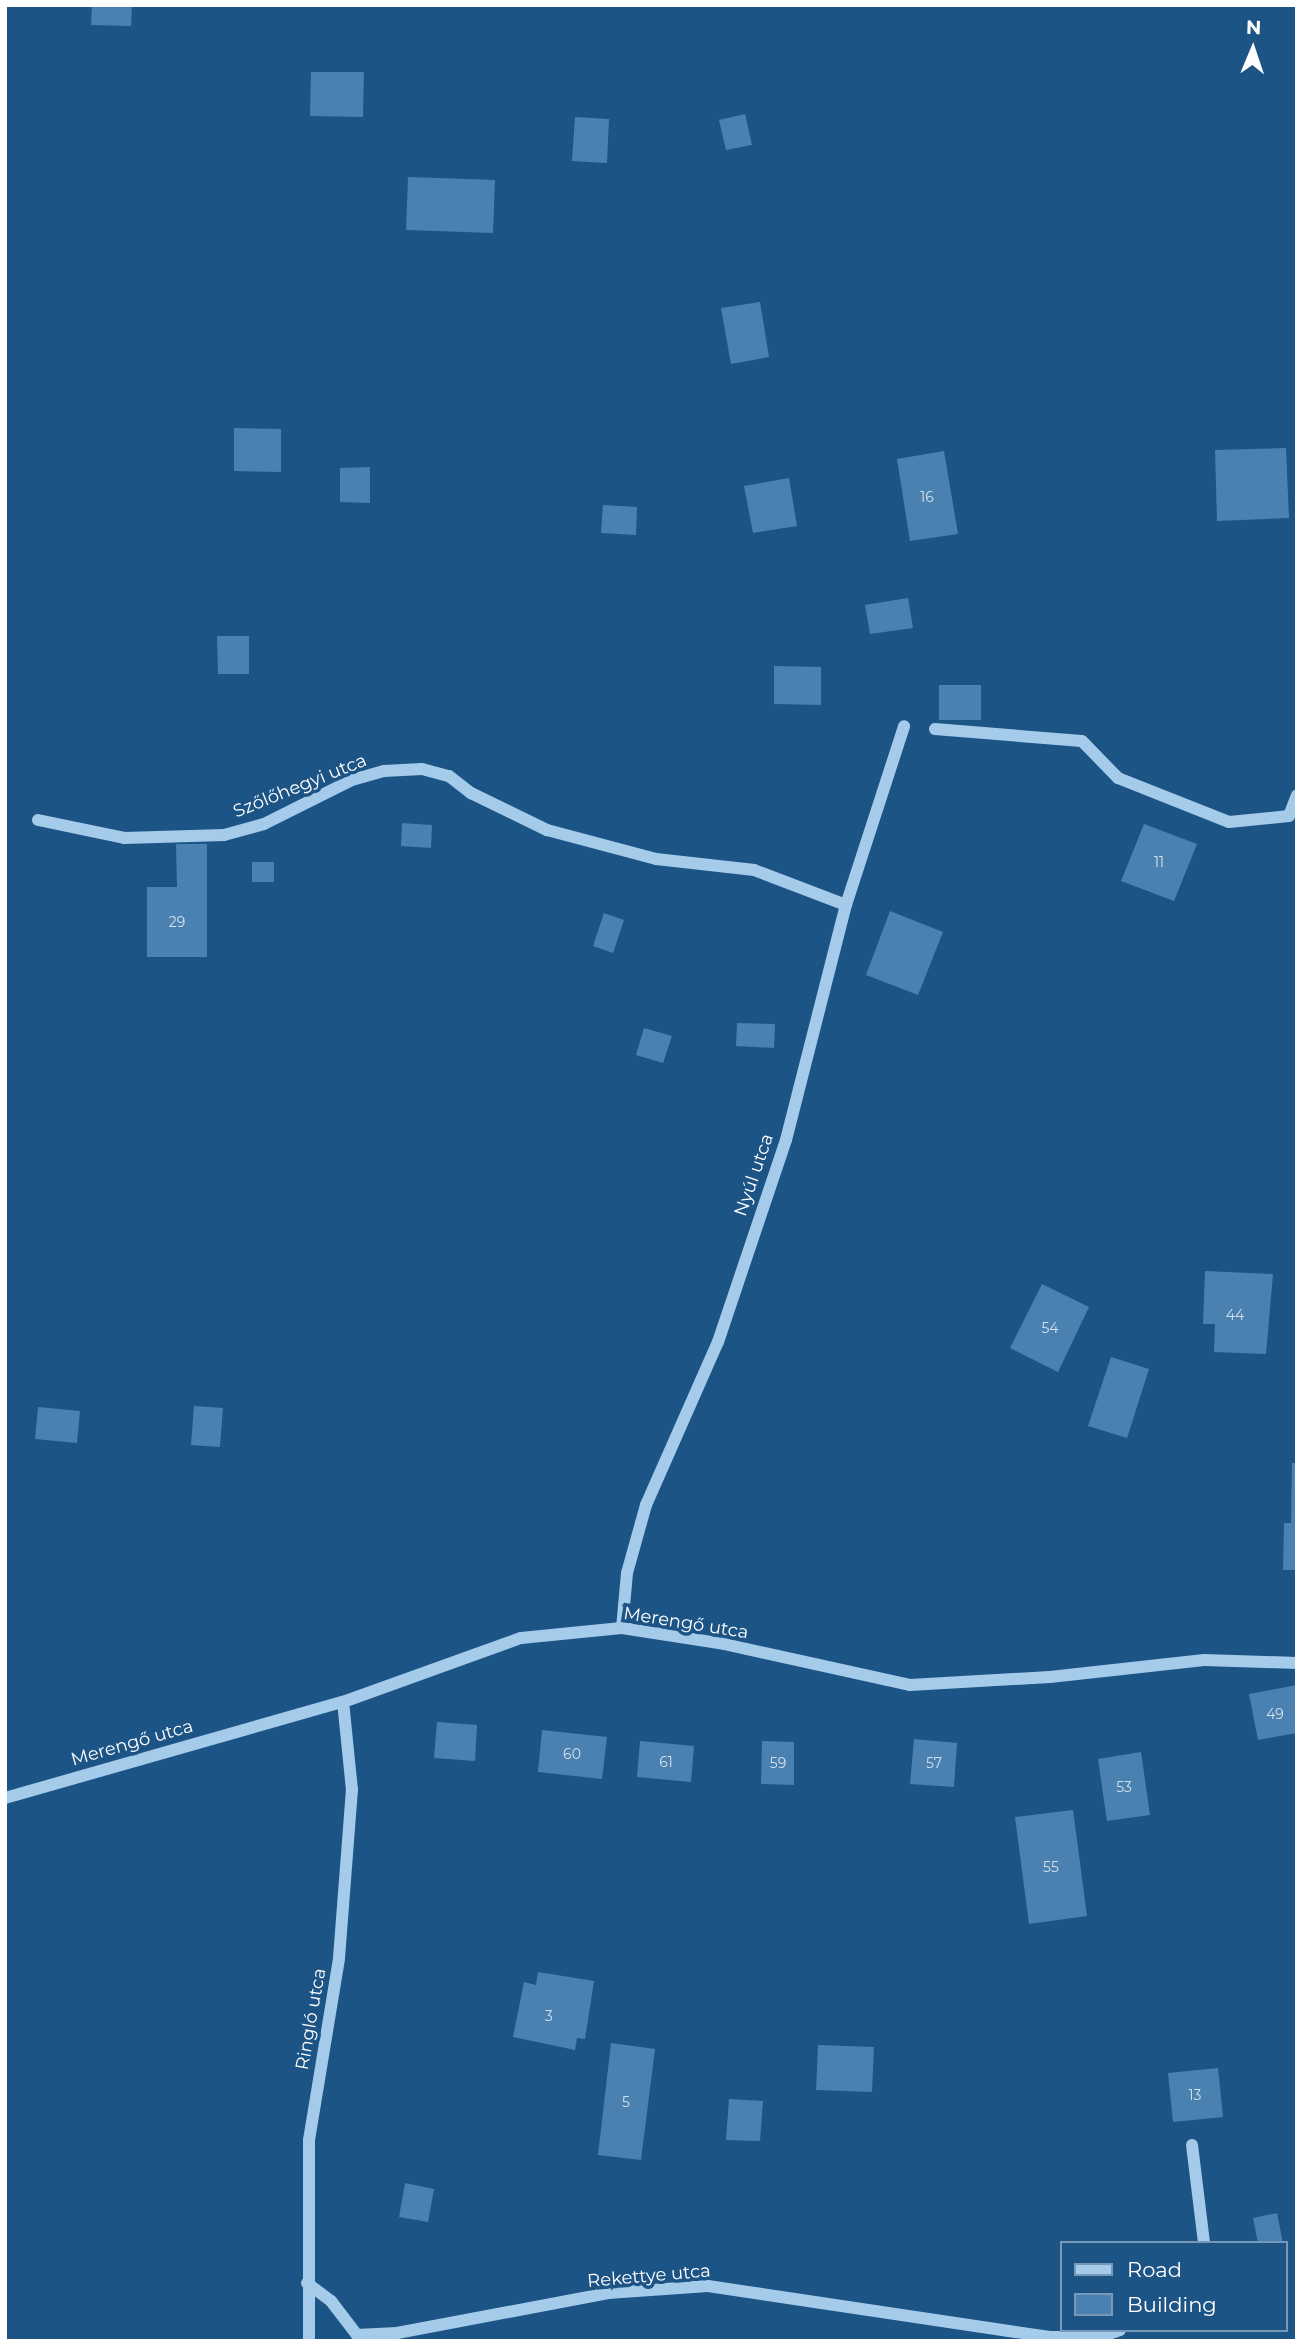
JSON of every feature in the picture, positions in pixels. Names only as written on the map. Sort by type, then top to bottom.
[{"type":"street","name":"Nyúl utca","points":[[622,1628],[627,1573],[646,1506],[718,1342],[786,1140],[846,905],[904,726]]},
{"type":"street","points":[[935,729],[1082,741],[1118,778],[1230,822],[1289,816],[1297,794]]},
{"type":"street","name":"Szőlőhegyi utca","points":[[38,820],[124,838],[223,835],[264,824],[352,780],[384,771],[422,769],[449,776],[471,793],[547,830],[656,859],[754,870],[846,905]]},
{"type":"street","name":"Merengő utca","points":[[5,1798],[343,1702],[521,1639],[622,1628],[724,1644],[910,1685],[1050,1677],[1204,1660],[1297,1663]]},
{"type":"street","name":"Ringló utca","points":[[309,2341],[309,2140],[339,1958],[352,1790],[343,1702]]},
{"type":"street","points":[[1192,2145],[1204,2241]]},
{"type":"street","name":"Rekettye utca","points":[[307,2283],[331,2301],[357,2335],[397,2333],[608,2293],[708,2286],[1051,2337],[1100,2339]]},
{"type":"building","points":[[92,5],[132,5],[131,26],[91,25]]},
{"type":"building","points":[[311,72],[364,72],[363,117],[310,116]]},
{"type":"building","points":[[745,114],[752,145],[726,150],[719,120]]},
{"type":"building","points":[[575,117],[609,119],[607,163],[572,161]]},
{"type":"building","points":[[408,177],[495,180],[493,233],[406,230]]},
{"type":"building","points":[[760,302],[769,357],[731,364],[721,308]]},
{"type":"building","points":[[234,428],[281,429],[281,472],[234,471]]},
{"type":"building","points":[[1286,448],[1289,518],[1217,521],[1215,450]]},
{"type":"building","points":[[944,451],[958,534],[910,541],[897,459]]},
{"type":"building","points":[[370,467],[370,503],[340,502],[340,468]]},
{"type":"building","points":[[789,478],[797,526],[753,533],[744,486]]},
{"type":"building","points":[[603,505],[637,507],[636,535],[601,533]]},
{"type":"building","points":[[908,598],[913,628],[870,634],[865,605]]},
{"type":"building","points":[[217,636],[249,636],[249,674],[218,674]]},
{"type":"building","points":[[774,666],[821,667],[821,705],[774,704]]},
{"type":"building","points":[[939,685],[981,685],[981,720],[939,720]]},
{"type":"building","points":[[402,823],[432,825],[431,848],[401,846]]},
{"type":"building","points":[[1144,824],[1197,844],[1174,901],[1121,881]]},
{"type":"building","points":[[176,844],[207,844],[207,957],[147,957],[147,887],[177,887]]},
{"type":"building","points":[[252,862],[274,862],[274,882],[252,882]]},
{"type":"building","points":[[890,911],[943,932],[918,995],[866,975]]},
{"type":"building","points":[[604,913],[624,920],[613,953],[593,946]]},
{"type":"building","points":[[737,1023],[775,1024],[774,1048],[736,1046]]},
{"type":"building","points":[[644,1028],[672,1036],[663,1063],[636,1055]]},
{"type":"building","points":[[1205,1271],[1273,1274],[1266,1354],[1214,1352],[1215,1324],[1203,1324]]},
{"type":"building","points":[[1042,1284],[1089,1307],[1058,1372],[1010,1348]]},
{"type":"building","points":[[1111,1357],[1149,1369],[1127,1438],[1088,1426]]},
{"type":"building","points":[[194,1406],[223,1408],[220,1447],[191,1445]]},
{"type":"building","points":[[38,1407],[80,1411],[77,1443],[35,1439]]},
{"type":"building","points":[[1292,1463],[1297,1463],[1297,1570],[1283,1570],[1284,1523],[1291,1523]]},
{"type":"building","points":[[1297,1685],[1297,1733],[1258,1740],[1249,1694]]},
{"type":"building","points":[[437,1722],[477,1725],[475,1761],[434,1758]]},
{"type":"building","points":[[542,1730],[607,1737],[602,1779],[538,1772]]},
{"type":"building","points":[[914,1739],[957,1743],[954,1787],[910,1784]]},
{"type":"building","points":[[640,1741],[694,1746],[691,1782],[637,1777]]},
{"type":"building","points":[[762,1741],[794,1742],[794,1785],[761,1784]]},
{"type":"building","points":[[1141,1752],[1150,1815],[1107,1821],[1098,1759]]},
{"type":"building","points":[[1073,1810],[1087,1916],[1029,1924],[1015,1817]]},
{"type":"building","points":[[538,1972],[594,1981],[585,2039],[577,2038],[575,2050],[513,2037],[524,1982],[536,1985]]},
{"type":"building","points":[[611,2043],[655,2049],[641,2160],[598,2155]]},
{"type":"building","points":[[818,2045],[874,2047],[872,2092],[816,2090]]},
{"type":"building","points":[[1218,2068],[1223,2117],[1173,2122],[1168,2073]]},
{"type":"building","points":[[729,2099],[763,2101],[760,2141],[726,2140]]},
{"type":"building","points":[[405,2183],[434,2189],[428,2222],[399,2217]]},
{"type":"building","points":[[1277,2213],[1283,2241],[1258,2241],[1253,2218]]}]
